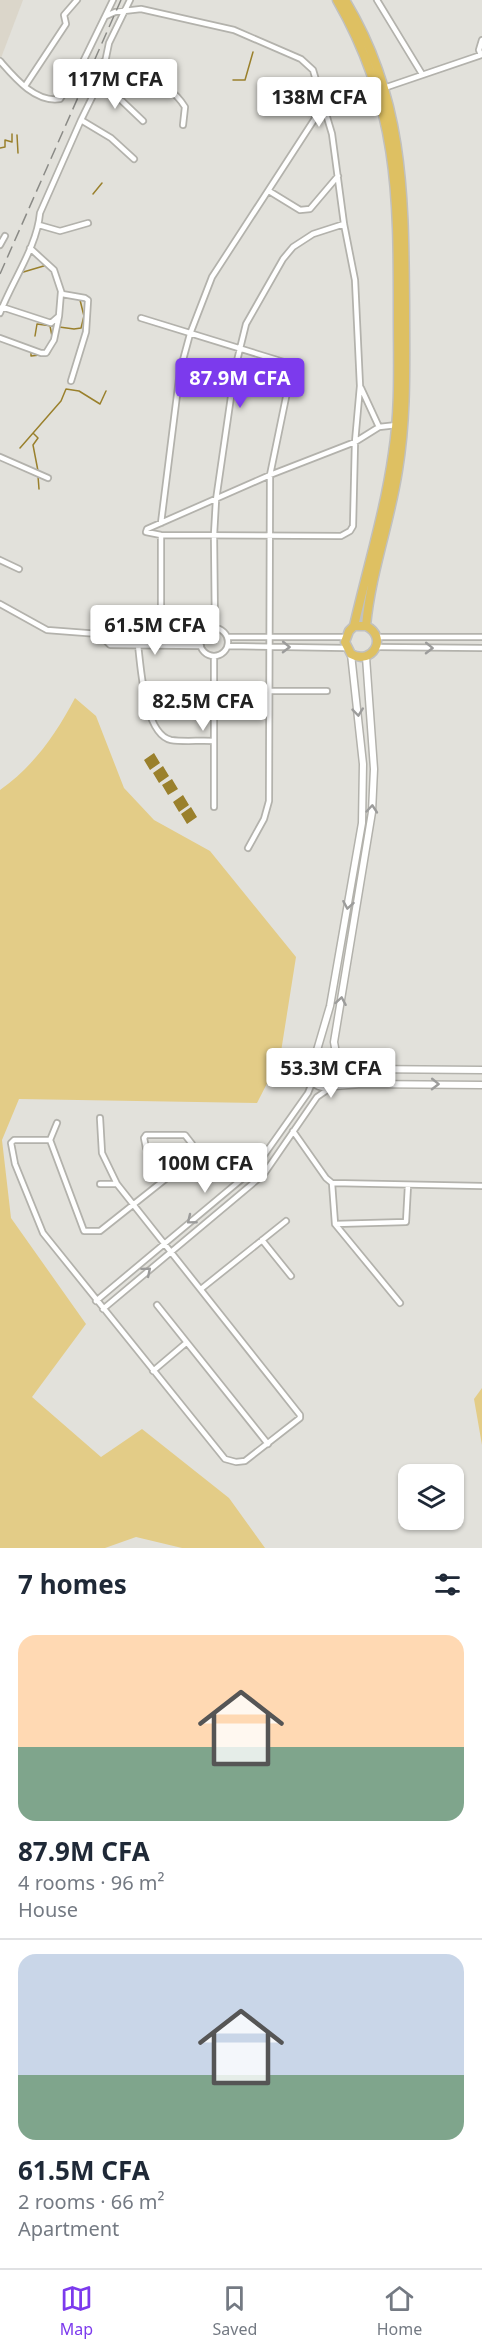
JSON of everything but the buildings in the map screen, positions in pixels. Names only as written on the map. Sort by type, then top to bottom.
[{"type":"highway","points":[[337,0],[352,26],[378,89],[394,164],[400,223]]},
{"type":"highway","points":[[345,0],[377,66],[399,154],[400,424],[398,474],[369,592],[366,626]]},
{"type":"highway","points":[[354,626],[366,626],[375,632],[377,637],[377,647],[366,657],[349,651],[346,637],[354,626],[400,424]]},
{"type":"street","points":[[25,86],[66,24],[64,15],[77,0]]},
{"type":"street","points":[[0,61],[25,86],[47,98],[56,100],[62,97],[78,72],[113,0]]},
{"type":"street","points":[[60,316],[48,323],[1,310],[30,248],[39,225],[40,213],[102,77],[103,62],[109,43],[130,0]]},
{"type":"street","points":[[377,0],[422,74]]},
{"type":"street","points":[[106,16],[141,9],[234,30],[302,59],[313,70],[332,134],[344,224],[355,280],[360,386],[355,442],[353,526],[350,531],[341,536],[161,535],[146,532],[147,529],[270,475],[355,442],[379,427],[400,424]]},
{"type":"street","points":[[384,88],[481,56],[482,40]]},
{"type":"street","points":[[103,62],[131,79],[164,86],[176,94],[185,107],[183,125]]},
{"type":"street","points":[[98,85],[122,101],[143,121]]},
{"type":"street","points":[[161,523],[177,388],[190,334],[212,277],[323,106]]},
{"type":"street","points":[[81,120],[111,138],[134,159]]},
{"type":"street","points":[[269,190],[300,210],[306,211],[338,176]]},
{"type":"street","points":[[39,225],[60,231],[88,223]]},
{"type":"street","points":[[215,628],[216,500],[238,349],[253,309],[283,259],[293,247],[313,234],[344,224]]},
{"type":"street","points":[[0,244],[5,236]]},
{"type":"street","points":[[0,338],[41,353],[46,353],[54,340],[60,316],[61,292],[54,270],[30,248]]},
{"type":"street","points":[[61,292],[64,295],[85,298],[89,303],[86,332],[71,381]]},
{"type":"street","points":[[141,318],[287,363],[292,368],[270,475],[269,801],[264,819],[248,848]]},
{"type":"street","points":[[360,386],[379,427]]},
{"type":"street","points":[[0,457],[48,478]]},
{"type":"street","points":[[161,535],[161,645]]},
{"type":"street","points":[[0,560],[19,568]]},
{"type":"street","points":[[0,604],[47,630],[201,637]]},
{"type":"street","points":[[215,628],[223,631],[228,637],[228,646],[223,653],[214,656],[206,653],[201,646],[201,637],[206,630],[215,628]]},
{"type":"street","points":[[99,634],[110,645],[201,646]]},
{"type":"street","points":[[228,637],[346,637]]},
{"type":"street","points":[[377,637],[482,637]]},
{"type":"street","points":[[138,645],[146,704],[162,735],[170,740],[214,741]]},
{"type":"street","points":[[228,646],[349,651],[363,764],[362,823],[330,1006],[315,1057],[307,1069],[312,1083],[320,1088],[362,1084],[482,1085]]},
{"type":"street","points":[[377,647],[482,648]]},
{"type":"street","points":[[214,656],[214,807]]},
{"type":"street","points":[[103,1309],[264,1174],[317,1097],[338,1082],[342,1072],[334,1042],[372,812],[374,769],[366,657]]},
{"type":"street","points":[[269,691],[327,691]]},
{"type":"street","points":[[315,1057],[327,1054],[348,1067],[362,1069],[482,1070]]},
{"type":"street","points":[[96,1301],[255,1168],[308,1093],[312,1083]]},
{"type":"street","points":[[50,1140],[13,1141],[14,1159],[43,1233],[225,1459],[236,1462],[245,1461],[300,1418],[300,1415],[117,1184],[102,1153],[100,1118]]},
{"type":"street","points":[[57,1123],[50,1140],[84,1231],[100,1231],[168,1177],[192,1155],[192,1144],[185,1135],[147,1135],[144,1138],[146,1148],[168,1177]]},
{"type":"street","points":[[293,1131],[326,1178],[332,1182],[482,1186]]},
{"type":"street","points":[[255,1168],[264,1174]]},
{"type":"street","points":[[332,1182],[335,1224],[400,1303]]},
{"type":"street","points":[[100,1184],[117,1184]]},
{"type":"street","points":[[335,1224],[406,1222],[408,1185]]},
{"type":"street","points":[[201,1289],[286,1221]]},
{"type":"street","points":[[262,1240],[291,1276]]},
{"type":"street","points":[[157,1305],[268,1444]]},
{"type":"street","points":[[153,1371],[186,1343]]},
{"type":"shaded area","points":[[0,0],[23,0],[1,58],[0,56]]},
{"type":"shaded area","points":[[75,698],[96,716],[124,788],[154,820],[210,851],[296,957],[280,1058],[257,1103],[19,1099],[2,1140],[11,1218],[86,1324],[32,1397],[101,1457],[142,1429],[229,1498],[265,1548],[182,1548],[136,1537],[105,1548],[0,1548],[0,790],[34,760],[60,724]]},
{"type":"shaded area","points":[[154,753],[160,763],[150,770],[144,760]]},
{"type":"shaded area","points":[[163,766],[169,776],[159,783],[153,773]]},
{"type":"shaded area","points":[[172,779],[178,789],[168,795],[162,785]]},
{"type":"shaded area","points":[[183,795],[189,805],[179,812],[173,802]]},
{"type":"shaded area","points":[[191,807],[197,817],[187,824],[181,814]]},
{"type":"shaded area","points":[[482,1388],[482,1445],[474,1399]]},
{"type":"waterway","points":[[233,80],[245,80],[253,52]]},
{"type":"waterway","points":[[0,148],[5,147],[5,140],[12,142],[12,134]]},
{"type":"waterway","points":[[17,135],[18,153]]},
{"type":"waterway","points":[[93,194],[102,183]]},
{"type":"waterway","points":[[20,273],[47,265]]},
{"type":"waterway","points":[[35,336],[37,324],[81,328],[84,316],[80,300]]},
{"type":"waterway","points":[[50,326],[52,336]]},
{"type":"waterway","points":[[31,352],[31,356],[49,354],[51,350]]},
{"type":"waterway","points":[[20,448],[61,401],[66,389],[79,391],[100,404],[106,391]]},
{"type":"waterway","points":[[34,434],[38,438],[33,445],[38,471]]},
{"type":"waterway","points":[[38,476],[39,489]]},
{"type":"railway","points":[[0,274],[121,0]]}]
